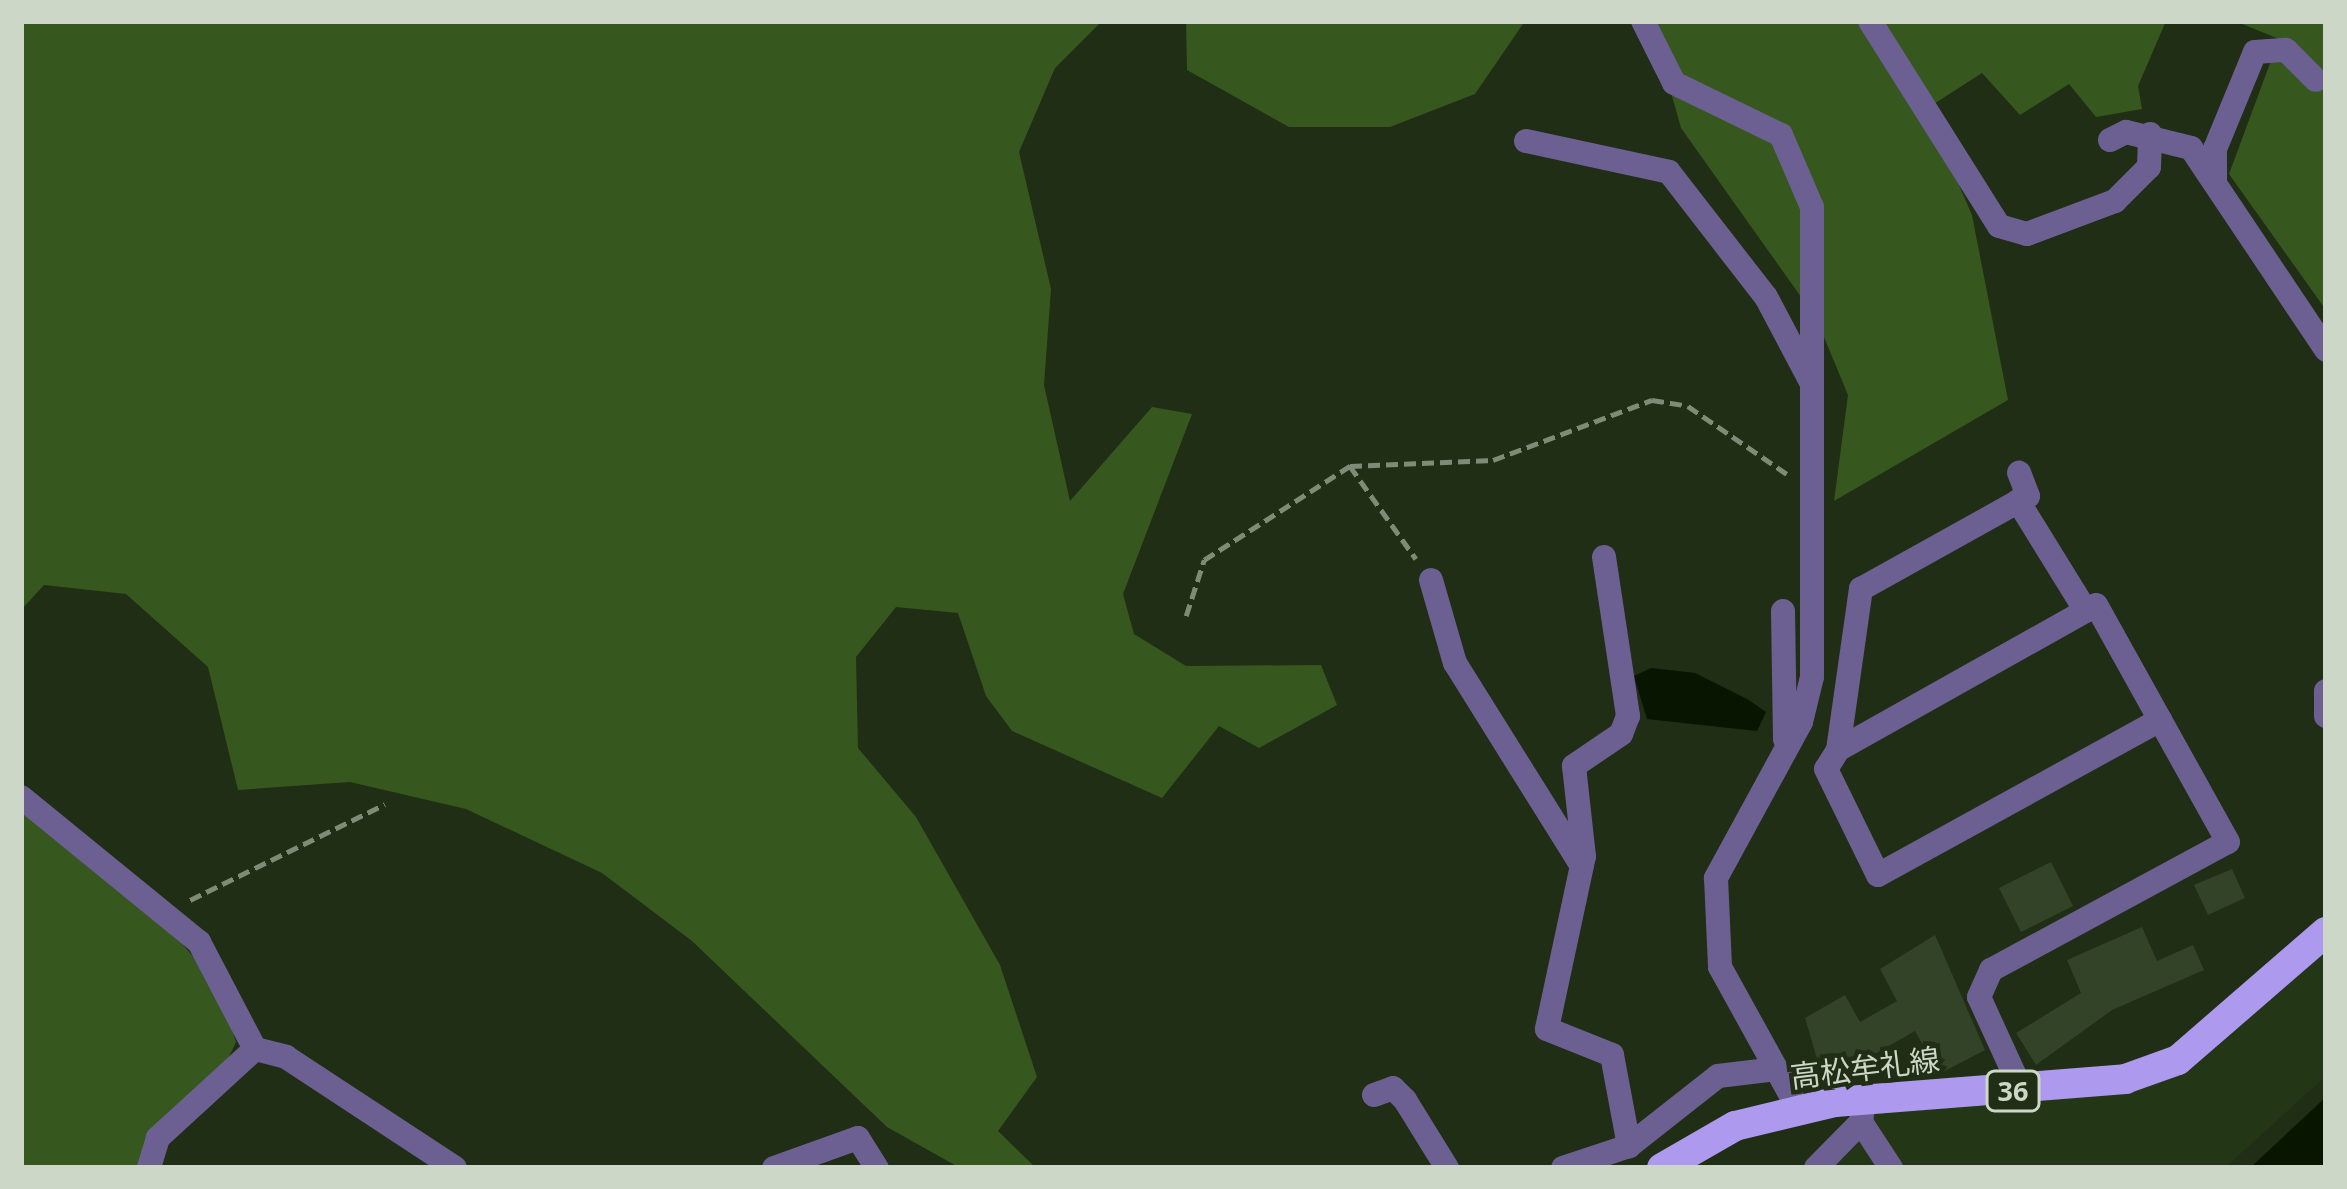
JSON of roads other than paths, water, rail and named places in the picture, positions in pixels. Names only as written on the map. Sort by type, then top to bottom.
[{"type":"main road","name":"高松牟礼線","points":[[1662,1168],[1735,1126],[1799,1110],[1862,1111],[2125,1079],[2178,1060],[2326,932]]},
{"type":"street","points":[[1643,21],[1674,83],[1781,135],[1812,207],[1812,384],[1820,489],[1812,677],[1785,747],[1716,878],[1720,967],[1799,1110]]},
{"type":"street","points":[[1870,21],[2000,226],[2027,234],[2115,200],[2150,167],[2150,134]]},
{"type":"street","points":[[2215,181],[2215,149],[2254,52],[2287,50],[2316,80]]},
{"type":"street","points":[[2110,140],[2150,134],[2192,148],[2326,350]]},
{"type":"street","points":[[1526,141],[1669,172],[1766,297],[1812,384]]},
{"type":"street","points":[[2019,473],[2028,496],[1861,589],[1838,751],[1826,769],[1878,875],[2160,720]]},
{"type":"street","points":[[2018,501],[2086,611]]},
{"type":"street","points":[[1604,557],[1628,716],[1621,734],[1574,766],[1582,866],[1547,1029],[1612,1055],[1629,1145]]},
{"type":"street","points":[[1431,580],[1464,680],[1582,866]]},
{"type":"street","points":[[1838,751],[2096,605],[2228,842],[1991,970],[1979,997],[2022,1091]]},
{"type":"street","points":[[1783,611],[1785,747]]},
{"type":"street","points":[[2326,691],[2326,716]]},
{"type":"street","points":[[21,796],[170,913],[232,991],[255,1049]]},
{"type":"street","points":[[149,1168],[158,1138],[255,1049]]},
{"type":"street","points":[[255,1049],[286,1057],[455,1168]]},
{"type":"street","points":[[1563,1168],[1629,1145],[1703,1083],[1777,1069]]},
{"type":"street","points":[[1374,1095],[1393,1088],[1405,1100],[1447,1168]]},
{"type":"street","points":[[1816,1168],[1862,1111],[1891,1168]]},
{"type":"street","points":[[774,1168],[858,1138],[877,1168]]}]
